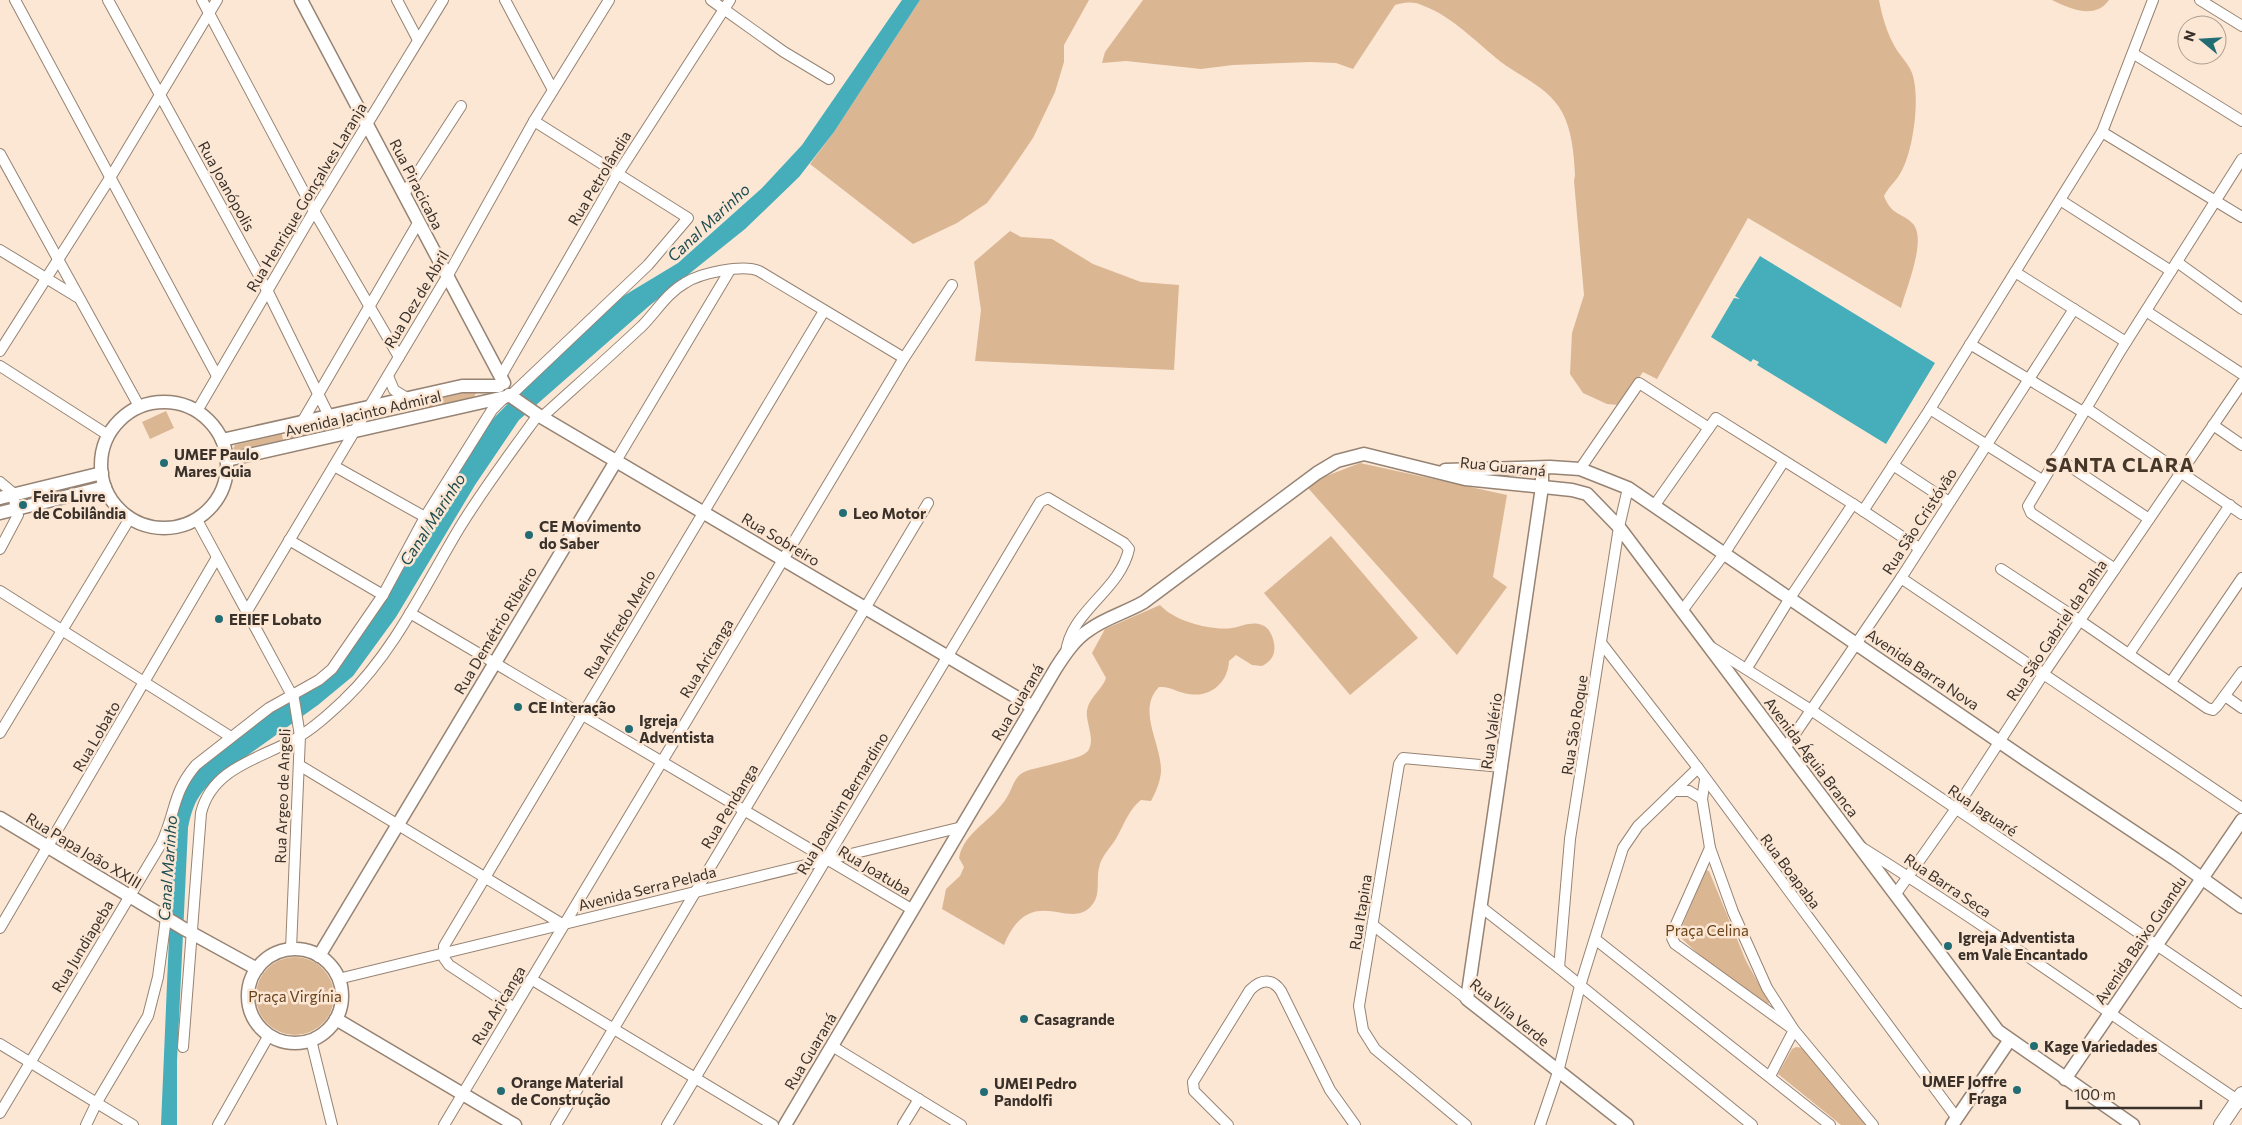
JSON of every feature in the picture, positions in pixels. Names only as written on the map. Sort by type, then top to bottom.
[{"type":"main road","points":[[2221,1125],[2241,1099]]},
{"type":"street","points":[[15,0],[217,376]]},
{"type":"street","name":"Rua Joanópolis","points":[[108,0],[268,292],[319,392],[329,416]]},
{"type":"street","points":[[202,0],[314,210],[399,358]]},
{"type":"street","points":[[0,351],[110,178],[217,0]]},
{"type":"street","name":"Rua Piracicaba","points":[[301,0],[418,223],[448,275],[505,390]]},
{"type":"street","points":[[397,0],[418,40]]},
{"type":"street","name":"Rua Henrique Gonçalves Laranja","points":[[198,410],[314,210],[443,0]]},
{"type":"street","points":[[505,0],[553,90]]},
{"type":"street","name":"Rua Dez de Abril","points":[[247,611],[448,275],[534,121],[609,0]]},
{"type":"street","points":[[710,0],[829,79]]},
{"type":"street","name":"Rua Petrolândia","points":[[505,390],[617,175],[730,0]]},
{"type":"street","points":[[1863,511],[1930,409],[2102,132],[2134,54],[2153,0]]},
{"type":"street","points":[[2200,0],[2242,26]]},
{"type":"street","points":[[2134,54],[2242,121]]},
{"type":"street","points":[[404,194],[461,106]]},
{"type":"street","points":[[505,390],[648,265],[688,218],[534,121]]},
{"type":"street","points":[[2102,132],[2242,217]]},
{"type":"street","points":[[0,154],[57,261],[80,298],[139,406]]},
{"type":"street","points":[[2115,569],[2031,513],[2028,506],[2126,342],[2242,160]]},
{"type":"street","points":[[2060,200],[2174,266],[2242,309]]},
{"type":"street","points":[[302,422],[418,223]]},
{"type":"street","points":[[0,250],[80,298]]},
{"type":"street","points":[[183,1047],[188,931],[201,813],[209,792],[221,779],[240,764],[300,736],[358,686],[381,658],[468,515],[537,415],[644,324],[677,288],[696,277],[730,270],[746,268],[755,270],[904,358]]},
{"type":"street","name":"Rua Demétrio Ribeiro","points":[[319,956],[730,270]]},
{"type":"street","points":[[2015,272],[2126,342]]},
{"type":"street","name":"Rua Aricanga","points":[[444,1125],[904,358],[952,285]]},
{"type":"street","name":"Rua São Cristóvão","points":[[1786,747],[1901,578],[2074,309]]},
{"type":"street","name":"Rua Alfredo Merlo","points":[[443,953],[446,943],[824,310]]},
{"type":"street","points":[[2146,311],[2242,374]]},
{"type":"street","points":[[1970,344],[2029,380],[2084,410],[2242,514]]},
{"type":"street","points":[[0,366],[108,435]]},
{"type":"street","points":[[388,376],[394,390],[407,398]]},
{"type":"street","points":[[1580,469],[1639,382],[1709,428]]},
{"type":"street","name":"Rua São Gabriel da Palha","points":[[1895,895],[1956,810],[2079,620],[2242,383]]},
{"type":"street","name":"Avenida Jacinto Admiral","points":[[222,440],[473,384],[505,390]]},
{"type":"street","name":"Avenida Jacinto Admiral","points":[[228,460],[355,431],[490,406],[505,390]]},
{"type":"street","name":"Rua Sobreiro","points":[[505,390],[537,415],[1033,707]]},
{"type":"street","points":[[156,402],[173,402],[198,410],[213,424],[222,440],[228,460],[228,470],[223,490],[212,507],[196,520],[175,528],[152,527],[130,518],[115,505],[105,487],[102,473],[102,453],[108,435],[121,418],[139,406],[156,402]]},
{"type":"street","name":"Rua Jundiapeba","points":[[0,1113],[167,832],[178,792],[187,776],[196,765],[269,708],[294,697],[332,669],[383,595],[490,406]]},
{"type":"street","points":[[1930,409],[2042,480]]},
{"type":"street","points":[[1654,506],[1716,418],[1919,548]]},
{"type":"street","points":[[2212,424],[2242,445]]},
{"type":"street","name":"Rua Guaraná","points":[[785,1125],[1066,653],[1088,630],[1144,602],[1328,466],[1364,454],[1465,480],[1542,487],[1587,494]]},
{"type":"street","points":[[2056,457],[2149,519]]},
{"type":"street","points":[[1682,611],[1724,554],[1784,461]]},
{"type":"street","points":[[1893,465],[1949,502]]},
{"type":"street","points":[[334,466],[425,518]]},
{"type":"street","name":"Rua Guaraná","points":[[1415,467],[1453,470],[1580,469]]},
{"type":"street","name":"Rua Valério","points":[[1468,999],[1542,487],[1542,468]]},
{"type":"street","name":"Avenida Barra Nova","points":[[1580,469],[1628,488],[2242,907]]},
{"type":"street","points":[[0,498],[102,473]]},
{"type":"street","points":[[1587,494],[1593,482],[1601,476]]},
{"type":"street","points":[[0,482],[7,486],[13,495],[17,509],[17,519],[0,549]]},
{"type":"street","points":[[0,513],[105,487]]},
{"type":"street","name":"Rua São Roque","points":[[1560,968],[1570,839],[1619,527],[1628,488]]},
{"type":"street","name":"Avenida Águia Branca","points":[[1587,494],[1619,527],[1786,747],[1998,1032],[2133,1125]]},
{"type":"street","name":"Rua Joaquim Bernardino","points":[[667,1125],[1040,502],[1051,498],[1124,543],[1129,549],[1106,590],[1074,627],[1068,640],[1066,653]]},
{"type":"street","name":"Rua Pendanga","points":[[556,1125],[928,504]]},
{"type":"street","points":[[1747,668],[1790,598],[1852,504]]},
{"type":"street","points":[[2129,654],[2230,505]]},
{"type":"street","points":[[0,733],[61,629],[130,518]]},
{"type":"street","name":"Rua Argeo de Angeli","points":[[196,520],[294,697],[300,736],[291,949]]},
{"type":"street","points":[[289,540],[383,595]]},
{"type":"street","name":"Rua Lobato","points":[[0,928],[216,559]]},
{"type":"street","points":[[2001,569],[2171,682],[2206,708],[2213,710],[2242,672]]},
{"type":"street","points":[[1901,578],[2242,808]]},
{"type":"street","points":[[2171,682],[2242,578]]},
{"type":"street","points":[[0,592],[231,737]]},
{"type":"street","name":"Rua Joatuba","points":[[410,613],[913,910]]},
{"type":"street","name":"Rua Boapaba","points":[[1602,644],[1698,768],[1954,1121]]},
{"type":"street","name":"Rua Jaguaré","points":[[1706,644],[1811,710],[2242,1003]]},
{"type":"street","points":[[2224,696],[2242,708]]},
{"type":"street","name":"Rua Itapina","points":[[1466,1125],[1375,1049],[1362,1030],[1359,1006],[1399,764],[1403,758],[1502,767]]},
{"type":"street","points":[[299,765],[563,924]]},
{"type":"street","points":[[1540,1125],[1558,1072],[1580,986],[1624,848],[1638,826],[1698,768]]},
{"type":"street","points":[[1705,780],[1702,799],[1710,848],[1733,912],[1767,988],[1794,1030],[1873,1125]]},
{"type":"street","points":[[1674,791],[1689,791],[1702,799]]},
{"type":"street","name":"Rua Papa João XXIII","points":[[0,818],[167,919],[256,969]]},
{"type":"street","name":"Avenida Baixo Guandu","points":[[2065,1079],[2242,820]]},
{"type":"street","name":"Avenida Serra Pelada","points":[[338,979],[962,827]]},
{"type":"street","name":"Rua Barra Seca","points":[[1859,846],[1909,876],[2241,1099]]},
{"type":"street","points":[[1710,848],[1672,931],[1672,938],[1675,944],[1794,1030]]},
{"type":"street","points":[[1481,907],[1560,968],[1752,1125]]},
{"type":"street","points":[[86,1125],[96,1102],[148,1016],[158,977],[167,919]]},
{"type":"street","name":"Rua Vila Verde","points":[[1373,925],[1627,1125]]},
{"type":"street","points":[[1595,939],[1830,1125]]},
{"type":"street","points":[[291,949],[306,950],[319,956],[329,964],[338,979],[341,999],[336,1019],[326,1032],[311,1040],[289,1043],[269,1035],[254,1018],[248,1002],[249,985],[256,969],[272,955],[291,949]]},
{"type":"street","points":[[443,953],[449,965],[514,1008]]},
{"type":"street","points":[[531,979],[773,1125]]},
{"type":"street","points":[[1228,1125],[1192,1086],[1250,990],[1256,984],[1269,981],[1276,984],[1281,991],[1330,1090],[1355,1125]]},
{"type":"street","points":[[336,1019],[515,1125]]},
{"type":"street","points":[[1770,1076],[1794,1030]]},
{"type":"street","points":[[218,1125],[269,1035]]},
{"type":"street","points":[[311,1040],[332,1125]]},
{"type":"street","points":[[1954,1121],[2009,1041]]},
{"type":"street","points":[[0,1044],[133,1125]]},
{"type":"street","points":[[832,1046],[961,1125]]},
{"type":"street","points":[[903,1125],[919,1100]]},
{"type":"green space","points":[[920,0],[1089,0],[1064,45],[1064,62],[1055,92],[1033,138],[1005,179],[987,203],[957,223],[913,244],[810,164],[834,132]]},
{"type":"green space","points":[[1143,0],[1879,0],[1890,36],[1912,73],[1916,97],[1914,126],[1908,156],[1898,177],[1884,196],[1894,211],[1914,225],[1917,233],[1918,242],[1914,266],[1901,308],[1748,218],[1657,379],[1643,372],[1619,405],[1607,404],[1583,393],[1570,374],[1572,333],[1584,295],[1572,143],[1562,112],[1550,96],[1501,62],[1445,17],[1420,4],[1413,3],[1395,5],[1353,69],[1336,63],[1310,62],[1233,65],[1201,69],[1126,61],[1102,63],[1105,52]]},
{"type":"green space","points":[[2052,0],[2109,0],[2097,10],[2082,11]]},
{"type":"green space","points":[[1010,231],[1021,237],[1052,239],[1093,264],[1141,282],[1179,285],[1174,370],[975,361],[981,310],[974,262]]},
{"type":"green space","points":[[473,391],[476,393],[474,397],[427,408],[425,402]]},
{"type":"green space","points":[[166,411],[174,428],[150,439],[142,422]]},
{"type":"green space","points":[[328,424],[329,430],[286,440],[285,434]]},
{"type":"green space","points":[[282,434],[283,440],[236,451],[233,449],[235,445]]},
{"type":"green space","points":[[1360,463],[1507,495],[1493,577],[1507,587],[1457,655],[1308,488],[1316,480]]},
{"type":"green space","points":[[1331,536],[1418,638],[1350,695],[1264,593]]},
{"type":"green space","points":[[1160,605],[1174,616],[1193,624],[1223,629],[1251,624],[1262,625],[1268,629],[1273,640],[1272,657],[1262,666],[1252,665],[1236,655],[1229,661],[1228,669],[1222,682],[1211,691],[1197,695],[1159,687],[1153,696],[1150,706],[1152,728],[1160,761],[1161,772],[1158,787],[1151,801],[1141,800],[1128,816],[1100,863],[1095,901],[1083,912],[1073,914],[1038,911],[1026,915],[1015,926],[1004,945],[942,909],[946,889],[960,876],[964,867],[959,858],[967,840],[1001,805],[1020,774],[1077,757],[1088,751],[1091,736],[1087,710],[1106,678],[1092,653],[1105,629]]},
{"type":"green space","name":"Praça Celina","points":[[1706,870],[1709,871],[1746,961],[1769,1002],[1768,1006],[1707,962],[1681,938],[1680,931]]},
{"type":"green space","name":"Praça Virgínia","points":[[295,957],[310,960],[327,974],[331,981],[334,996],[331,1011],[317,1028],[310,1032],[295,1035],[280,1032],[263,1018],[259,1011],[256,996],[259,981],[273,964],[280,960]]},
{"type":"green space","points":[[1796,1047],[1804,1048],[1870,1125],[1841,1125],[1778,1074],[1792,1049]]},
{"type":"water","name":"Canal Marinho","points":[[902,0],[920,0],[834,132],[799,177],[745,229],[649,306],[519,420],[475,485],[396,617],[353,676],[318,705],[216,778],[201,795],[194,806],[188,828],[177,1061],[177,1125],[161,1125],[174,820],[177,805],[192,772],[258,720],[323,682],[359,639],[394,586],[490,422],[522,389],[620,298],[678,263],[762,188],[802,145]]},
{"type":"water","points":[[1760,256],[1935,363],[1886,444],[1757,365],[1759,362],[1753,359],[1751,362],[1711,337],[1734,298],[1740,299],[1735,296]]},
{"type":"place","name":"UMEF Paulo Mares Guia","points":[[164,463]]},
{"type":"place","name":"Feira Livre de Cobilândia","points":[[23,505]]},
{"type":"place","name":"Leo Motor","points":[[843,513]]},
{"type":"place","name":"CE Movimento do Saber","points":[[529,535]]},
{"type":"place","name":"EEIEF Lobato","points":[[219,619]]},
{"type":"place","name":"CE Interação","points":[[518,707]]},
{"type":"place","name":"Igreja Adventista","points":[[629,729]]},
{"type":"place","name":"Igreja Adventista em Vale Encantado","points":[[1948,946]]},
{"type":"place","name":"Casagrande","points":[[1024,1019]]},
{"type":"place","name":"Kage Variedades","points":[[2034,1046]]},
{"type":"place","name":"UMEF Joffre Fraga","points":[[2017,1090]]},
{"type":"place","name":"Orange Material de Construção","points":[[501,1091]]},
{"type":"place","name":"UMEI Pedro Pandolfi","points":[[984,1092]]},
{"type":"district","name":"SANTA CLARA","points":[[2120,464]]}]
